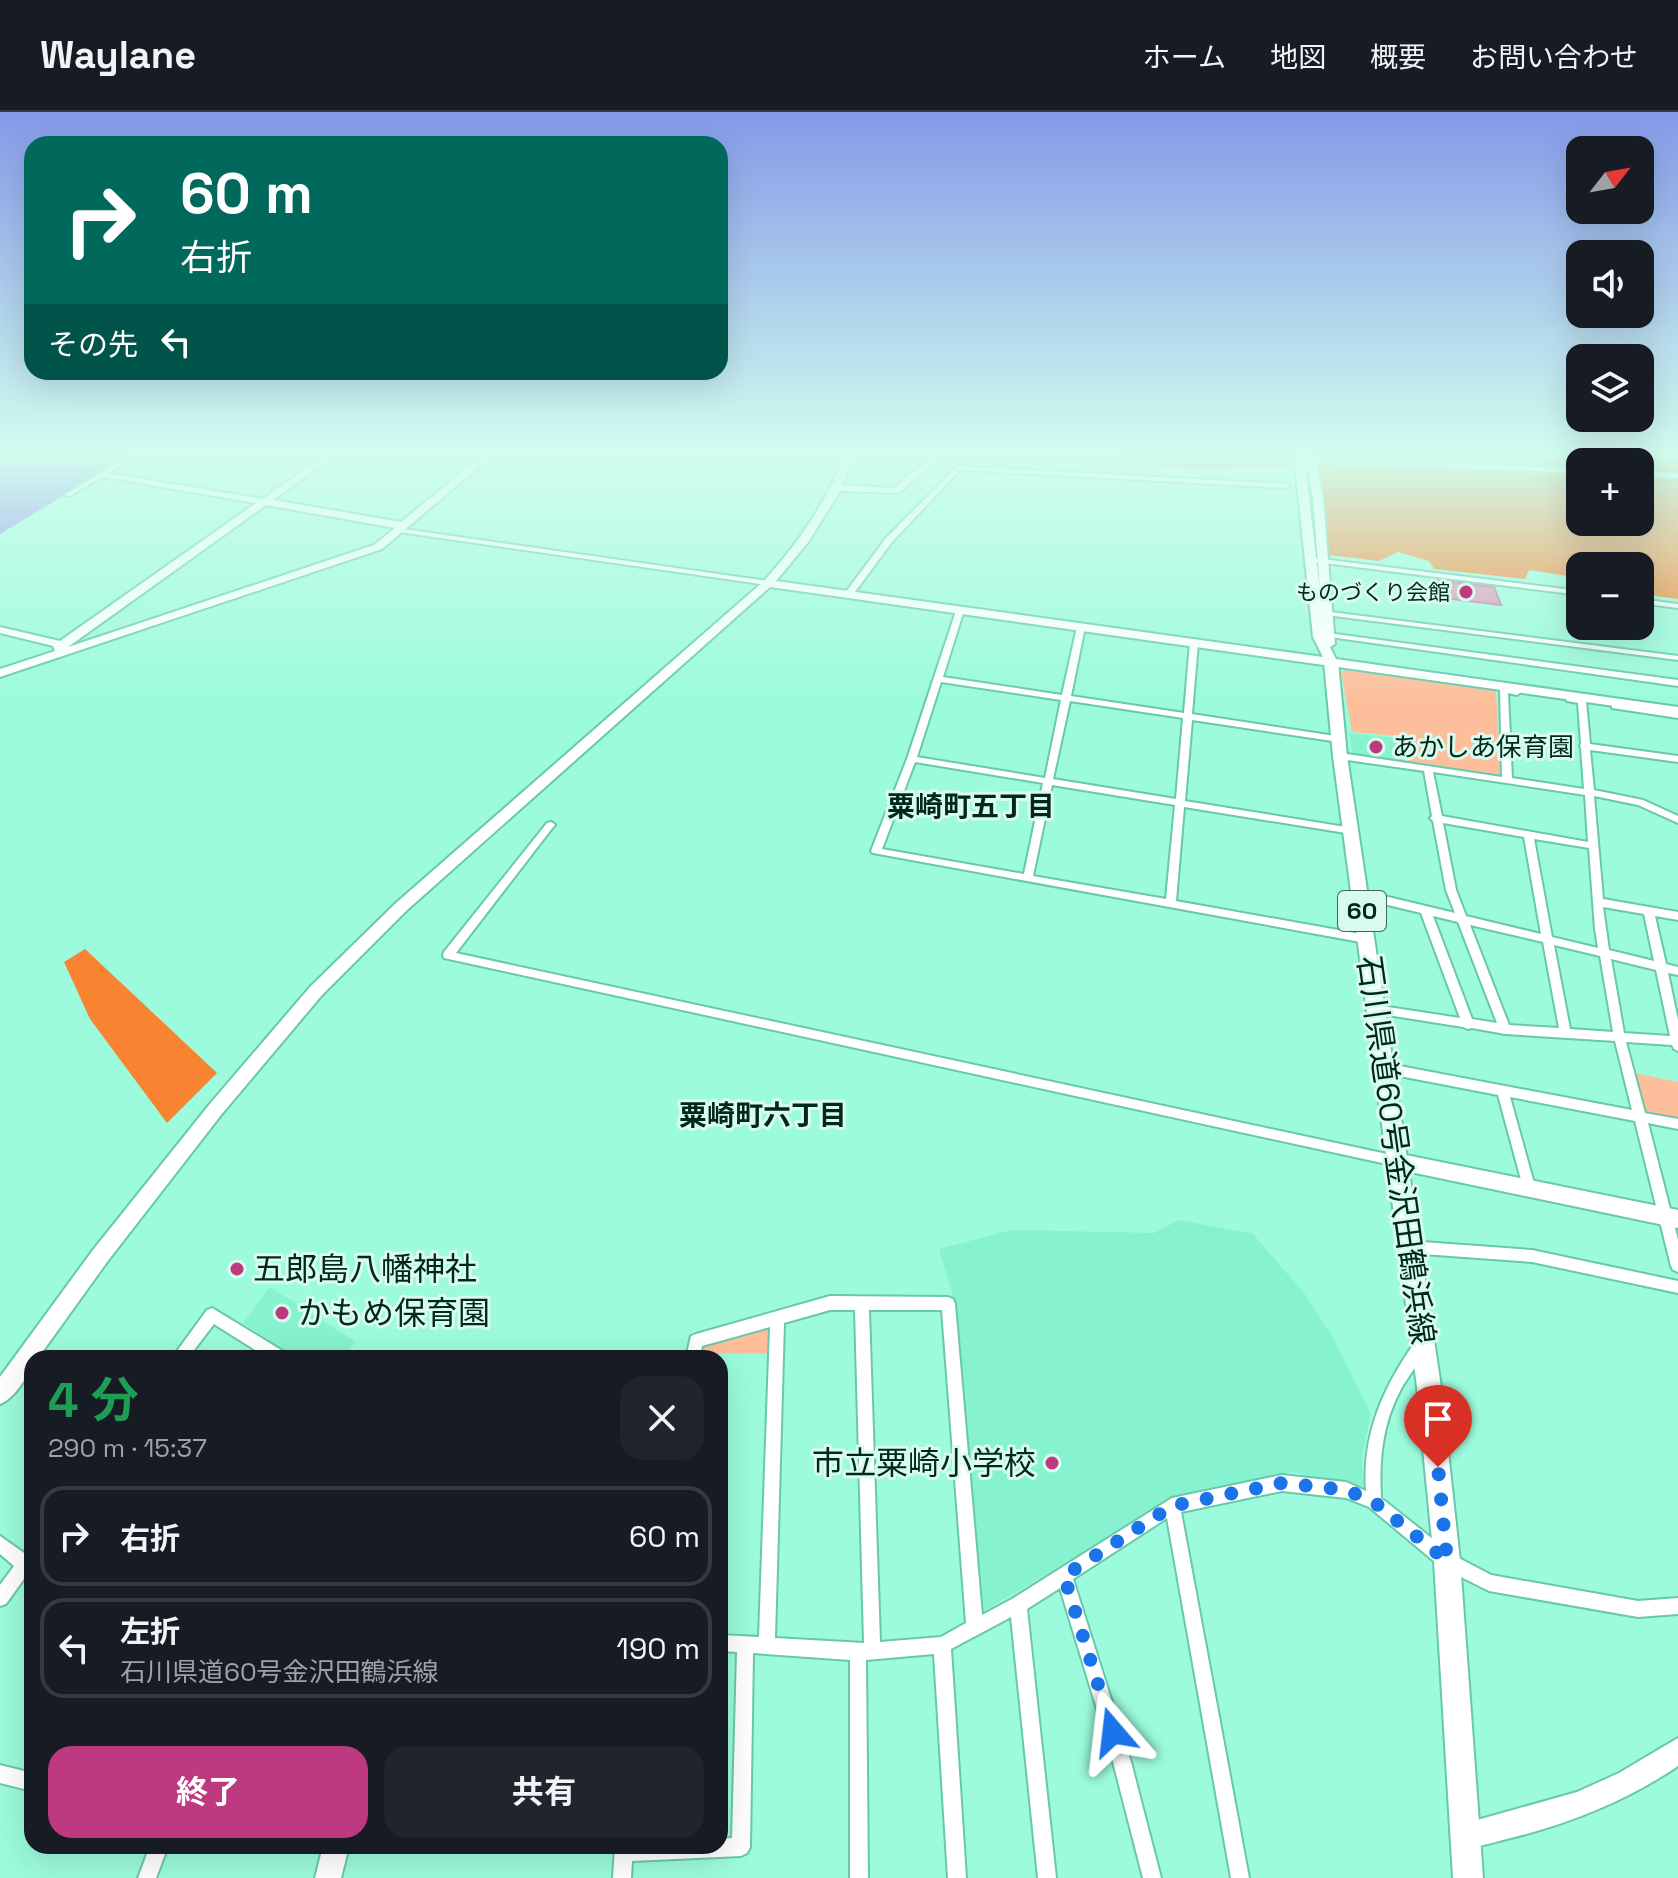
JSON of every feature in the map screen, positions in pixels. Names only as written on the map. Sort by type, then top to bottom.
[{"type":"main road","name":"石川県道60号金沢田鶴浜線","points":[[1331,662],[1359,894],[1423,1343],[1447,1561],[1468,1878]]},
{"type":"street","points":[[48,657],[213,537]]},
{"type":"street","points":[[0,673],[378,547],[390,537]]},
{"type":"street","points":[[463,537],[1678,713]]},
{"type":"street","points":[[32,1350],[100,1256],[215,1110],[316,991],[401,907],[752,599],[808,537]]},
{"type":"street","points":[[849,594],[891,537]]},
{"type":"street","points":[[1313,537],[1317,560]]},
{"type":"street","points":[[1315,537],[1324,634],[1331,662]]},
{"type":"street","points":[[1317,560],[1566,591]]},
{"type":"street","points":[[752,599],[777,591],[812,589]]},
{"type":"street","points":[[1654,603],[1678,606]]},
{"type":"street","points":[[960,610],[912,759],[876,851],[1366,939]]},
{"type":"street","points":[[1322,613],[1678,658]]},
{"type":"street","points":[[1028,878],[1081,627]]},
{"type":"street","points":[[0,630],[63,645]]},
{"type":"street","points":[[1324,634],[1678,683]]},
{"type":"street","points":[[1171,904],[1194,643]]},
{"type":"street","points":[[938,679],[1188,716],[1428,769],[1640,802],[1678,820]]},
{"type":"street","points":[[1507,780],[1504,690],[1678,713]]},
{"type":"street","points":[[1582,701],[1604,953],[1619,1035],[1639,1117],[1672,1218],[1678,1266]]},
{"type":"street","points":[[1584,746],[1678,759]]},
{"type":"street","points":[[912,759],[1352,831]]},
{"type":"street","points":[[1428,769],[1451,890],[1505,1029]]},
{"type":"street","points":[[1435,818],[1594,846]]},
{"type":"street","points":[[550,825],[448,955],[1672,1218]]},
{"type":"street","points":[[1528,835],[1565,1031]]},
{"type":"street","points":[[1359,894],[1462,916],[1678,971]]},
{"type":"street","points":[[1598,902],[1678,916]]},
{"type":"street","points":[[1425,909],[1468,1025]]},
{"type":"street","points":[[1375,1009],[1468,1025],[1619,1035],[1678,1043],[1658,966],[1649,911]]},
{"type":"street","points":[[1384,1068],[1678,1124]]},
{"type":"street","points":[[1503,1093],[1529,1187]]},
{"type":"street","points":[[1409,1247],[1532,1256],[1678,1287]]},
{"type":"street","points":[[694,1350],[696,1341],[830,1303],[948,1304],[975,1628]]},
{"type":"street","points":[[859,1878],[865,1651],[862,1303]]},
{"type":"street","points":[[185,1350],[212,1315],[268,1350]]},
{"type":"street","points":[[767,1645],[777,1317]]},
{"type":"street","points":[[1374,1502],[1370,1462],[1374,1436],[1406,1366],[1423,1343]]},
{"type":"street","points":[[0,1394],[24,1361]]},
{"type":"street","points":[[728,1643],[865,1651],[942,1645],[1018,1605],[1172,1506],[1282,1483],[1346,1490],[1374,1502],[1447,1561],[1489,1583],[1638,1609],[1678,1606]]},
{"type":"street","points":[[1172,1506],[1240,1878]]},
{"type":"street","points":[[0,1544],[24,1559]]},
{"type":"street","points":[[0,1598],[24,1570]]},
{"type":"street","points":[[1064,1576],[1122,1762],[1152,1878]]},
{"type":"street","points":[[1018,1605],[1047,1878]]},
{"type":"street","points":[[728,1847],[741,1847],[745,1643]]},
{"type":"street","points":[[942,1645],[957,1878]]},
{"type":"street","points":[[1465,1835],[1584,1804],[1640,1779],[1678,1751]]},
{"type":"street","points":[[0,1774],[24,1780]]},
{"type":"street","points":[[147,1878],[156,1854]]},
{"type":"street","points":[[328,1878],[334,1854]]},
{"type":"street","points":[[622,1878],[623,1854]]},
{"type":"shaded area","points":[[1327,537],[1678,537],[1678,599],[1654,596],[1654,552],[1566,552],[1566,576],[1529,570],[1525,579],[1434,569],[1429,561],[1398,552],[1379,561],[1329,555]]},
{"type":"shaded area","points":[[1346,670],[1496,691],[1501,775],[1408,761],[1406,737],[1352,732],[1341,672]]},
{"type":"shaded area","name":"あかしあ保育園","points":[[1349,733],[1399,738],[1404,762],[1353,756]]},
{"type":"shaded area","points":[[85,949],[217,1073],[167,1123],[90,1019],[64,962]]},
{"type":"shaded area","points":[[1635,1073],[1678,1082],[1678,1119],[1645,1113]]},
{"type":"shaded area","points":[[1179,1220],[1253,1234],[1304,1293],[1332,1336],[1371,1414],[1362,1456],[1363,1488],[1293,1472],[1177,1496],[979,1614],[953,1296],[939,1249],[1012,1230],[1154,1233]]},
{"type":"shaded area","points":[[270,1287],[356,1342],[349,1350],[284,1350],[243,1323]]},
{"type":"shaded area","points":[[765,1327],[771,1330],[771,1354],[701,1350],[704,1343]]},
{"type":"building","name":"ものづくり会館","points":[[1435,580],[1494,587],[1501,605],[1437,597]]},
{"type":"place","name":"ものづくり会館","points":[[1466,592]]},
{"type":"place","name":"あかしあ保育園","points":[[1376,747]]},
{"type":"place","name":"五郎島八幡神社","points":[[237,1269]]},
{"type":"place","name":"かもめ保育園","points":[[282,1313]]},
{"type":"place","name":"市立粟崎小学校","points":[[1052,1463]]},
{"type":"district","name":"粟崎町五丁目","points":[[971,806]]},
{"type":"district","name":"粟崎町六丁目","points":[[763,1115]]},
{"type":"route","points":[[1113,1732],[1064,1576],[1172,1506],[1282,1483],[1346,1490],[1374,1502],[1424,1539],[1447,1561],[1438,1467]]}]
